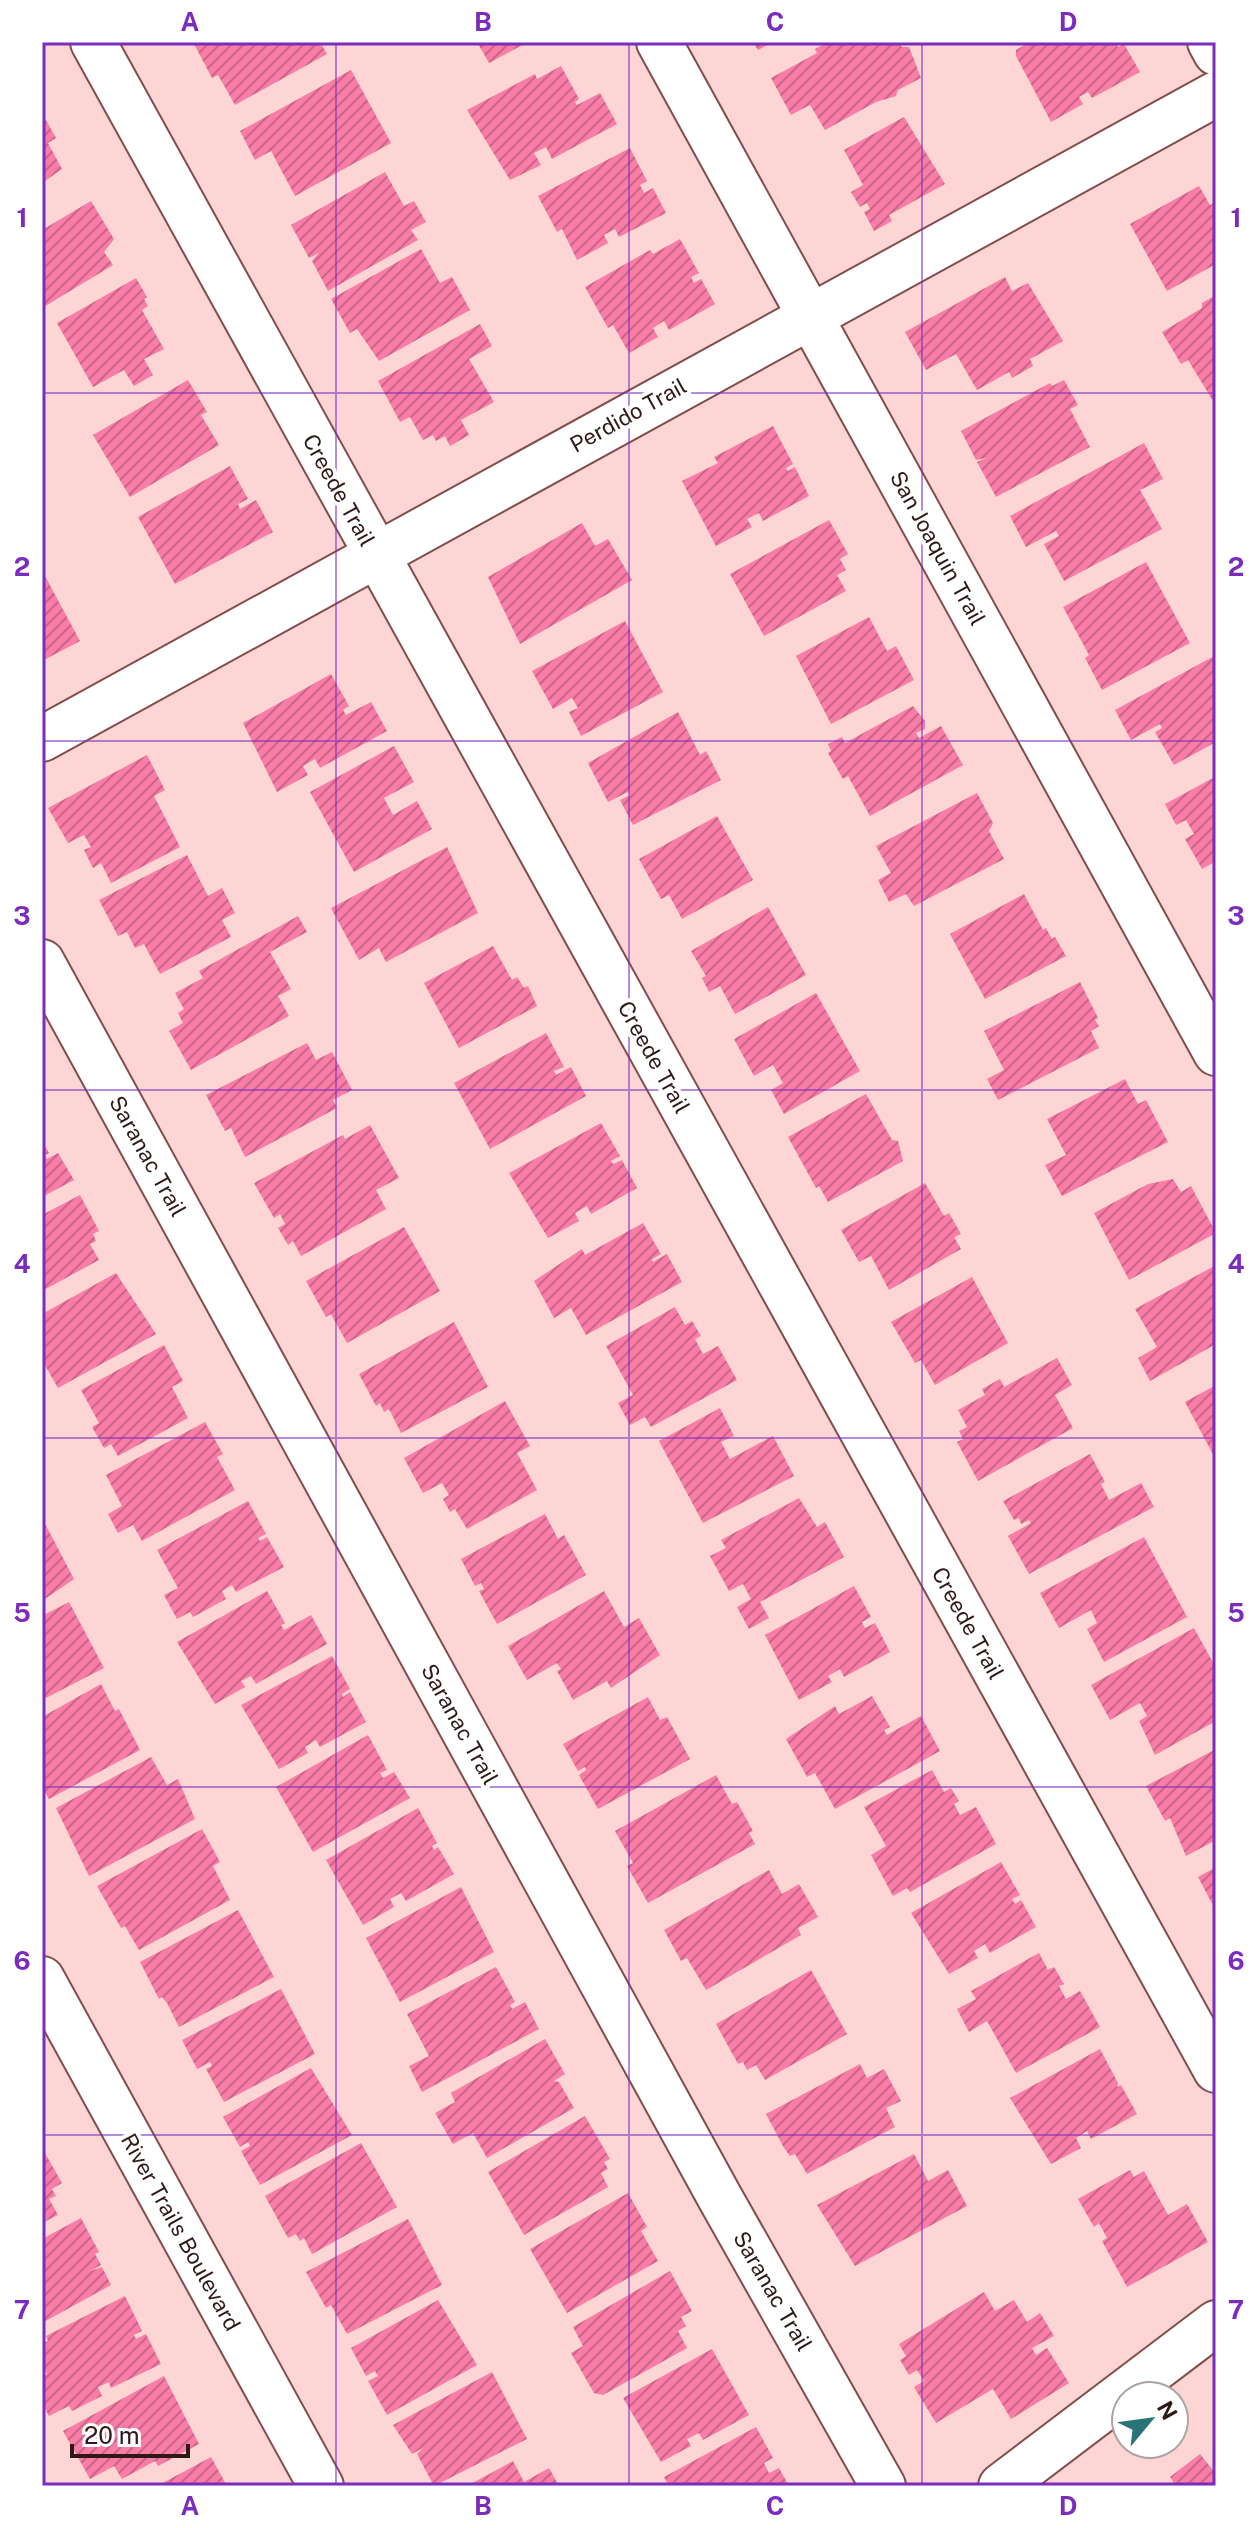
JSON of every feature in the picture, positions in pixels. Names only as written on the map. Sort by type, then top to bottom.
[{"type":"street","name":"Creede Trail","points":[[93,42],[1216,2070]]},
{"type":"street","name":"San Joaquin Trail","points":[[659,42],[1216,1053]]},
{"type":"street","points":[[1210,42],[1216,53]]},
{"type":"street","name":"Perdido Trail","points":[[42,739],[1216,94]]},
{"type":"street","name":"Saranac Trail","points":[[42,962],[711,2182],[882,2484]]},
{"type":"street","name":"River Trails Boulevard","points":[[42,1979],[321,2486]]},
{"type":"street","points":[[1001,2486],[1216,2323]]},
{"type":"building","points":[[193,42],[320,42],[327,54],[235,105],[218,75],[212,78]]},
{"type":"building","points":[[477,42],[528,42],[489,63]]},
{"type":"building","points":[[753,42],[773,42],[758,50]]},
{"type":"building","points":[[828,42],[899,42],[902,47],[909,47],[921,78],[898,90],[896,96],[876,102],[825,130],[810,105],[791,115],[771,78],[817,53],[815,49]]},
{"type":"building","points":[[1030,42],[1115,42],[1118,47],[1124,44],[1140,72],[1092,98],[1088,92],[1079,97],[1083,104],[1051,122],[1016,56],[1016,50]]},
{"type":"building","points":[[561,66],[579,99],[575,102],[577,105],[600,93],[617,124],[552,159],[546,147],[534,153],[541,165],[510,180],[467,110],[535,74],[537,79]]},
{"type":"building","points":[[351,70],[391,143],[295,196],[271,151],[255,160],[240,131]]},
{"type":"building","points":[[42,113],[56,138],[48,143],[62,169],[42,183]]},
{"type":"building","points":[[904,117],[945,184],[889,215],[892,221],[874,231],[864,212],[870,209],[867,203],[860,207],[851,192],[863,185],[844,150]]},
{"type":"building","points":[[630,148],[647,181],[640,185],[644,193],[653,188],[666,213],[619,237],[615,229],[604,235],[608,243],[577,260],[562,229],[557,232],[538,196]]},
{"type":"building","points":[[385,172],[404,206],[414,201],[426,222],[411,230],[418,240],[328,291],[312,261],[319,253],[309,258],[291,225]]},
{"type":"building","points":[[1199,186],[1210,205],[1216,202],[1216,264],[1167,291],[1130,224]]},
{"type":"building","points":[[91,201],[114,239],[104,252],[113,265],[42,308],[42,230]]},
{"type":"building","points":[[680,239],[699,273],[691,277],[694,283],[701,279],[715,304],[669,330],[664,321],[653,328],[658,337],[629,353],[613,325],[608,328],[585,287],[650,250],[653,254]]},
{"type":"building","points":[[421,249],[440,283],[452,277],[470,310],[379,361],[357,329],[350,333],[331,299]]},
{"type":"building","points":[[1005,277],[1012,291],[1028,283],[1063,341],[1030,359],[1033,366],[1012,378],[1009,372],[977,390],[956,354],[926,370],[905,332]]},
{"type":"building","points":[[136,278],[147,297],[144,299],[148,306],[142,310],[164,349],[144,359],[153,375],[134,386],[124,370],[93,387],[57,323]]},
{"type":"building","points":[[1214,296],[1216,399],[1213,401],[1188,360],[1181,364],[1162,332],[1202,308],[1202,303]]},
{"type":"building","points":[[480,324],[492,346],[469,359],[494,402],[461,420],[469,435],[450,446],[445,436],[436,441],[433,435],[423,440],[410,417],[400,422],[378,381]]},
{"type":"building","points":[[188,380],[207,412],[201,415],[219,445],[130,497],[93,435]]},
{"type":"building","points":[[1064,380],[1078,405],[1070,409],[1090,447],[996,497],[977,462],[986,458],[976,460],[961,431],[1050,383],[1052,386]]},
{"type":"building","points":[[773,426],[793,464],[786,468],[788,471],[795,467],[809,496],[763,521],[759,513],[747,519],[752,527],[716,546],[682,481],[718,463],[714,457]]},
{"type":"building","points":[[1144,443],[1163,479],[1140,490],[1162,529],[1064,581],[1044,544],[1059,536],[1056,531],[1026,547],[1010,516]]},
{"type":"building","points":[[230,466],[248,499],[238,504],[240,509],[256,500],[273,532],[175,584],[138,517]]},
{"type":"building","points":[[829,520],[848,554],[840,559],[846,570],[837,575],[846,591],[764,636],[730,574]]},
{"type":"building","points":[[582,523],[595,546],[608,539],[632,580],[520,644],[488,577]]},
{"type":"building","points":[[1146,562],[1190,643],[1102,690],[1085,658],[1089,655],[1063,607]]},
{"type":"building","points":[[45,576],[80,641],[42,661],[42,577]]},
{"type":"building","points":[[869,617],[887,651],[896,646],[914,680],[831,724],[796,656]]},
{"type":"building","points":[[625,621],[663,692],[581,736],[569,712],[578,708],[572,698],[553,709],[532,671]]},
{"type":"building","points":[[1216,655],[1216,742],[1174,765],[1155,732],[1162,728],[1160,724],[1131,740],[1115,710]]},
{"type":"building","points":[[331,674],[349,706],[343,710],[346,715],[371,702],[387,731],[320,768],[315,759],[303,766],[308,775],[277,792],[243,723]]},
{"type":"building","points":[[913,706],[925,721],[925,729],[916,733],[919,738],[941,726],[963,765],[870,816],[848,776],[843,779],[828,753],[831,751],[828,744],[842,737],[845,743]]},
{"type":"building","points":[[678,712],[700,755],[706,751],[721,780],[633,825],[620,800],[630,795],[628,792],[608,802],[588,763]]},
{"type":"building","points":[[394,746],[414,782],[384,798],[393,815],[417,801],[432,829],[354,872],[310,792]]},
{"type":"building","points":[[147,755],[165,790],[154,796],[180,847],[111,883],[101,863],[93,868],[84,850],[91,847],[84,835],[68,843],[48,808]]},
{"type":"building","points":[[1213,778],[1216,861],[1202,869],[1185,839],[1194,834],[1186,820],[1176,825],[1165,804]]},
{"type":"building","points":[[977,793],[993,823],[989,831],[1004,859],[914,906],[906,894],[889,902],[878,880],[891,873],[876,846]]},
{"type":"building","points":[[717,816],[753,880],[682,919],[669,895],[661,899],[639,859]]},
{"type":"building","points":[[447,847],[478,913],[386,962],[379,948],[359,960],[331,908]]},
{"type":"building","points":[[187,855],[208,896],[222,888],[235,913],[222,920],[231,937],[160,974],[144,944],[135,948],[127,932],[118,936],[99,900]]},
{"type":"building","points":[[1024,894],[1043,930],[1046,928],[1052,939],[1055,937],[1066,956],[985,999],[950,934]]},
{"type":"building","points":[[768,907],[806,975],[735,1014],[720,986],[709,992],[702,978],[706,976],[691,951]]},
{"type":"building","points":[[298,916],[307,932],[270,952],[291,989],[278,996],[289,1016],[191,1070],[169,1031],[183,1023],[178,1013],[184,1009],[175,993],[203,978],[199,971]]},
{"type":"building","points":[[493,946],[512,980],[517,977],[524,988],[528,986],[537,1006],[459,1048],[424,983]]},
{"type":"building","points":[[1080,982],[1098,1018],[1095,1020],[1099,1026],[1091,1031],[1099,1048],[998,1100],[987,1079],[1004,1070],[984,1031]]},
{"type":"building","points":[[816,993],[860,1071],[784,1114],[771,1090],[783,1083],[773,1065],[754,1076],[734,1039]]},
{"type":"building","points":[[546,1033],[564,1067],[554,1071],[556,1075],[571,1067],[586,1096],[490,1149],[454,1083]]},
{"type":"building","points":[[307,1043],[316,1060],[332,1052],[352,1090],[333,1100],[337,1108],[245,1157],[231,1128],[225,1131],[206,1095]]},
{"type":"building","points":[[1125,1079],[1138,1104],[1146,1100],[1168,1142],[1062,1196],[1045,1165],[1066,1155],[1047,1119]]},
{"type":"building","points":[[866,1094],[892,1140],[898,1141],[903,1161],[828,1202],[819,1186],[816,1188],[788,1137]]},
{"type":"building","points":[[601,1123],[620,1156],[611,1161],[613,1164],[622,1160],[637,1188],[591,1214],[587,1206],[575,1213],[579,1221],[548,1238],[509,1173]]},
{"type":"building","points":[[370,1125],[399,1178],[376,1190],[386,1209],[301,1256],[293,1241],[288,1245],[278,1228],[285,1224],[280,1214],[274,1218],[254,1183],[343,1135],[345,1139]]},
{"type":"building","points":[[42,1140],[49,1153],[45,1155],[47,1159],[58,1153],[74,1180],[42,1197]]},
{"type":"building","points":[[1173,1179],[1181,1192],[1191,1186],[1216,1233],[1129,1280],[1094,1213],[1148,1184]]},
{"type":"building","points":[[925,1183],[944,1216],[949,1213],[961,1234],[954,1237],[961,1249],[889,1290],[871,1256],[859,1262],[841,1230]]},
{"type":"building","points":[[80,1195],[99,1231],[93,1234],[96,1241],[90,1244],[99,1260],[42,1291],[42,1215]]},
{"type":"building","points":[[643,1223],[661,1254],[652,1259],[653,1262],[667,1254],[682,1282],[586,1335],[571,1308],[554,1318],[534,1281],[582,1249],[585,1255]]},
{"type":"building","points":[[404,1227],[440,1291],[347,1343],[331,1314],[326,1317],[306,1281]]},
{"type":"building","points":[[1216,1265],[1216,1344],[1150,1381],[1138,1358],[1157,1347],[1135,1309]]},
{"type":"building","points":[[116,1273],[156,1334],[58,1388],[42,1360],[42,1314]]},
{"type":"building","points":[[972,1277],[1008,1343],[935,1385],[921,1360],[915,1363],[891,1322]]},
{"type":"building","points":[[675,1307],[685,1325],[692,1321],[701,1336],[695,1339],[703,1354],[718,1346],[737,1380],[651,1427],[645,1417],[630,1425],[618,1403],[633,1395],[606,1346]]},
{"type":"building","points":[[454,1322],[488,1387],[401,1433],[389,1409],[384,1412],[380,1403],[376,1406],[359,1374]]},
{"type":"building","points":[[164,1345],[183,1381],[172,1387],[188,1418],[118,1456],[111,1444],[104,1448],[92,1427],[99,1423],[81,1390]]},
{"type":"building","points":[[1057,1358],[1072,1385],[1055,1395],[1073,1428],[978,1481],[957,1442],[963,1439],[959,1431],[967,1427],[958,1410],[985,1395],[982,1389],[1000,1379],[1004,1387]]},
{"type":"building","points":[[1216,1385],[1216,1460],[1185,1402]]},
{"type":"building","points":[[505,1401],[530,1446],[517,1453],[537,1490],[467,1529],[455,1509],[450,1512],[443,1499],[449,1495],[442,1483],[423,1493],[404,1458]]},
{"type":"building","points":[[720,1408],[734,1436],[721,1442],[730,1459],[773,1436],[794,1476],[703,1523],[659,1441]]},
{"type":"building","points":[[205,1422],[223,1454],[217,1457],[235,1490],[142,1541],[133,1525],[118,1533],[108,1514],[122,1506],[106,1475]]},
{"type":"building","points":[[1090,1454],[1105,1482],[1101,1484],[1109,1500],[1141,1483],[1154,1507],[1029,1574],[1008,1536],[1031,1523],[1029,1520],[1021,1524],[1019,1518],[1014,1520],[1003,1501]]},
{"type":"building","points":[[799,1498],[817,1527],[825,1522],[844,1557],[760,1602],[769,1618],[749,1629],[737,1607],[751,1599],[743,1584],[729,1591],[710,1556],[726,1548],[721,1540]]},
{"type":"building","points":[[248,1501],[266,1534],[258,1538],[260,1541],[267,1537],[284,1567],[236,1592],[232,1585],[222,1591],[226,1599],[193,1617],[190,1612],[177,1619],[164,1595],[178,1588],[157,1550]]},
{"type":"building","points":[[545,1514],[558,1539],[564,1535],[586,1575],[497,1624],[479,1591],[484,1589],[481,1583],[475,1586],[461,1559]]},
{"type":"building","points":[[42,1518],[74,1579],[42,1601]]},
{"type":"building","points":[[1144,1537],[1187,1617],[1104,1662],[1087,1629],[1097,1623],[1091,1610],[1059,1628],[1040,1593]]},
{"type":"building","points":[[854,1586],[871,1617],[862,1622],[865,1628],[875,1623],[890,1652],[844,1677],[840,1669],[828,1676],[832,1682],[799,1700],[765,1635]]},
{"type":"building","points":[[267,1591],[285,1623],[281,1625],[284,1630],[311,1615],[327,1644],[256,1684],[251,1676],[241,1681],[245,1687],[215,1704],[177,1642]]},
{"type":"building","points":[[604,1591],[624,1627],[639,1618],[660,1655],[611,1688],[607,1681],[573,1700],[557,1671],[561,1669],[557,1663],[527,1680],[508,1646]]},
{"type":"building","points":[[69,1602],[104,1668],[42,1700],[42,1616]]},
{"type":"building","points":[[1194,1628],[1216,1668],[1216,1721],[1155,1755],[1139,1721],[1147,1716],[1140,1703],[1110,1720],[1091,1685]]},
{"type":"building","points":[[332,1656],[350,1689],[342,1694],[343,1697],[350,1692],[366,1722],[320,1747],[316,1740],[305,1747],[308,1753],[279,1769],[241,1705]]},
{"type":"building","points":[[101,1684],[115,1711],[119,1709],[140,1750],[49,1799],[42,1787],[42,1717]]},
{"type":"building","points":[[872,1696],[890,1727],[884,1730],[887,1735],[921,1716],[940,1751],[835,1809],[815,1773],[807,1777],[786,1739],[835,1706],[839,1714]]},
{"type":"building","points":[[648,1697],[660,1720],[667,1717],[690,1759],[598,1809],[579,1775],[586,1770],[585,1767],[578,1771],[563,1744]]},
{"type":"building","points":[[368,1735],[387,1770],[380,1773],[383,1778],[394,1772],[410,1798],[313,1852],[276,1787]]},
{"type":"building","points":[[1216,1749],[1216,1840],[1186,1856],[1170,1818],[1165,1821],[1146,1786]]},
{"type":"building","points":[[151,1757],[167,1785],[178,1779],[195,1819],[89,1876],[56,1808]]},
{"type":"building","points":[[932,1770],[944,1792],[951,1788],[959,1801],[954,1804],[960,1815],[976,1807],[996,1844],[910,1892],[907,1888],[893,1896],[871,1855],[886,1846],[864,1807]]},
{"type":"building","points":[[716,1775],[732,1804],[737,1802],[753,1831],[749,1833],[755,1844],[648,1903],[627,1866],[633,1863],[615,1831]]},
{"type":"building","points":[[418,1808],[437,1843],[432,1846],[434,1850],[438,1847],[454,1874],[406,1901],[401,1893],[390,1899],[394,1907],[363,1925],[326,1860]]},
{"type":"building","points":[[202,1829],[220,1862],[213,1866],[230,1900],[139,1950],[125,1926],[121,1928],[97,1886]]},
{"type":"building","points":[[1001,1862],[1020,1895],[1012,1899],[1015,1904],[1021,1900],[1036,1927],[990,1953],[985,1944],[974,1951],[978,1958],[949,1974],[911,1913]]},
{"type":"building","points":[[1216,1867],[1216,1911],[1198,1877]]},
{"type":"building","points":[[769,1870],[782,1894],[799,1884],[818,1917],[798,1928],[801,1935],[706,1990],[687,1958],[681,1961],[664,1930]]},
{"type":"building","points":[[461,1887],[494,1952],[400,2002],[366,1938]]},
{"type":"building","points":[[238,1910],[274,1977],[179,2027],[167,2003],[162,1997],[159,1999],[140,1962]]},
{"type":"building","points":[[1039,1953],[1048,1970],[1054,1967],[1064,1984],[1059,1986],[1066,1999],[1080,1991],[1100,2027],[1016,2073],[987,2021],[969,2032],[957,2009],[976,1999],[971,1991]]},
{"type":"building","points":[[496,1967],[515,2002],[510,2005],[512,2009],[525,2002],[539,2029],[422,2092],[409,2066],[429,2056],[407,2014]]},
{"type":"building","points":[[811,1970],[847,2034],[765,2080],[756,2065],[747,2070],[743,2062],[738,2064],[716,2024]]},
{"type":"building","points":[[281,1989],[315,2054],[224,2102],[206,2069],[212,2066],[210,2062],[197,2069],[182,2040]]},
{"type":"building","points":[[545,2039],[565,2074],[554,2081],[559,2082],[574,2108],[487,2158],[473,2133],[453,2144],[435,2113],[455,2102],[451,2093]]},
{"type":"building","points":[[1100,2049],[1118,2083],[1117,2087],[1121,2085],[1137,2114],[1091,2139],[1087,2131],[1076,2138],[1081,2148],[1051,2164],[1010,2098]]},
{"type":"building","points":[[860,2064],[867,2078],[884,2069],[901,2101],[886,2108],[895,2127],[807,2174],[795,2154],[790,2156],[784,2148],[766,2114]]},
{"type":"building","points":[[311,2068],[352,2135],[260,2185],[241,2151],[250,2146],[248,2142],[240,2147],[223,2117]]},
{"type":"building","points":[[585,2116],[610,2159],[604,2162],[608,2169],[601,2173],[608,2187],[524,2235],[488,2172]]},
{"type":"building","points":[[361,2143],[397,2207],[312,2254],[304,2238],[300,2241],[296,2234],[288,2238],[265,2196]]},
{"type":"building","points":[[42,2148],[62,2183],[52,2189],[56,2196],[49,2199],[58,2215],[42,2223]]},
{"type":"building","points":[[914,2154],[928,2181],[948,2170],[967,2206],[855,2266],[817,2205]]},
{"type":"building","points":[[1130,2170],[1134,2177],[1144,2171],[1168,2215],[1187,2204],[1208,2242],[1127,2287],[1102,2241],[1107,2238],[1099,2223],[1094,2227],[1078,2199]]},
{"type":"building","points":[[628,2193],[647,2227],[641,2231],[658,2261],[567,2313],[530,2249]]},
{"type":"building","points":[[81,2218],[99,2252],[95,2254],[101,2265],[90,2271],[102,2267],[111,2285],[42,2323],[42,2239]]},
{"type":"building","points":[[408,2219],[442,2285],[347,2334],[331,2305],[326,2308],[306,2272]]},
{"type":"building","points":[[670,2271],[692,2311],[681,2317],[686,2326],[678,2331],[687,2348],[603,2395],[594,2393],[571,2353],[583,2346],[573,2327]]},
{"type":"building","points":[[984,2292],[995,2311],[1014,2300],[1027,2322],[1040,2313],[1054,2336],[1032,2348],[1036,2355],[1047,2348],[1069,2383],[1011,2419],[993,2389],[936,2423],[914,2387],[924,2381],[917,2370],[909,2375],[900,2360],[906,2356],[899,2344]]},
{"type":"building","points":[[125,2296],[142,2331],[134,2335],[136,2339],[146,2334],[161,2364],[111,2388],[109,2382],[98,2387],[102,2396],[72,2411],[69,2406],[49,2416],[42,2403],[42,2376],[47,2374],[42,2364],[42,2344],[48,2341],[46,2336]]},
{"type":"building","points":[[438,2300],[477,2365],[387,2415],[368,2381],[378,2376],[375,2371],[366,2376],[351,2348]]},
{"type":"building","points":[[712,2349],[749,2415],[703,2440],[699,2433],[687,2439],[691,2446],[661,2462],[623,2398]]},
{"type":"building","points":[[492,2372],[527,2439],[434,2486],[417,2454],[423,2448],[412,2454],[393,2425]]},
{"type":"building","points":[[164,2376],[199,2444],[158,2466],[155,2461],[122,2479],[114,2466],[90,2479],[63,2431]]},
{"type":"building","points":[[756,2427],[773,2458],[764,2463],[769,2473],[779,2468],[789,2486],[669,2486],[664,2477]]},
{"type":"building","points":[[1200,2454],[1216,2474],[1216,2486],[1176,2486],[1170,2477]]},
{"type":"building","points":[[211,2457],[227,2486],[157,2486]]},
{"type":"building","points":[[513,2461],[524,2482],[549,2468],[559,2486],[467,2486]]}]
